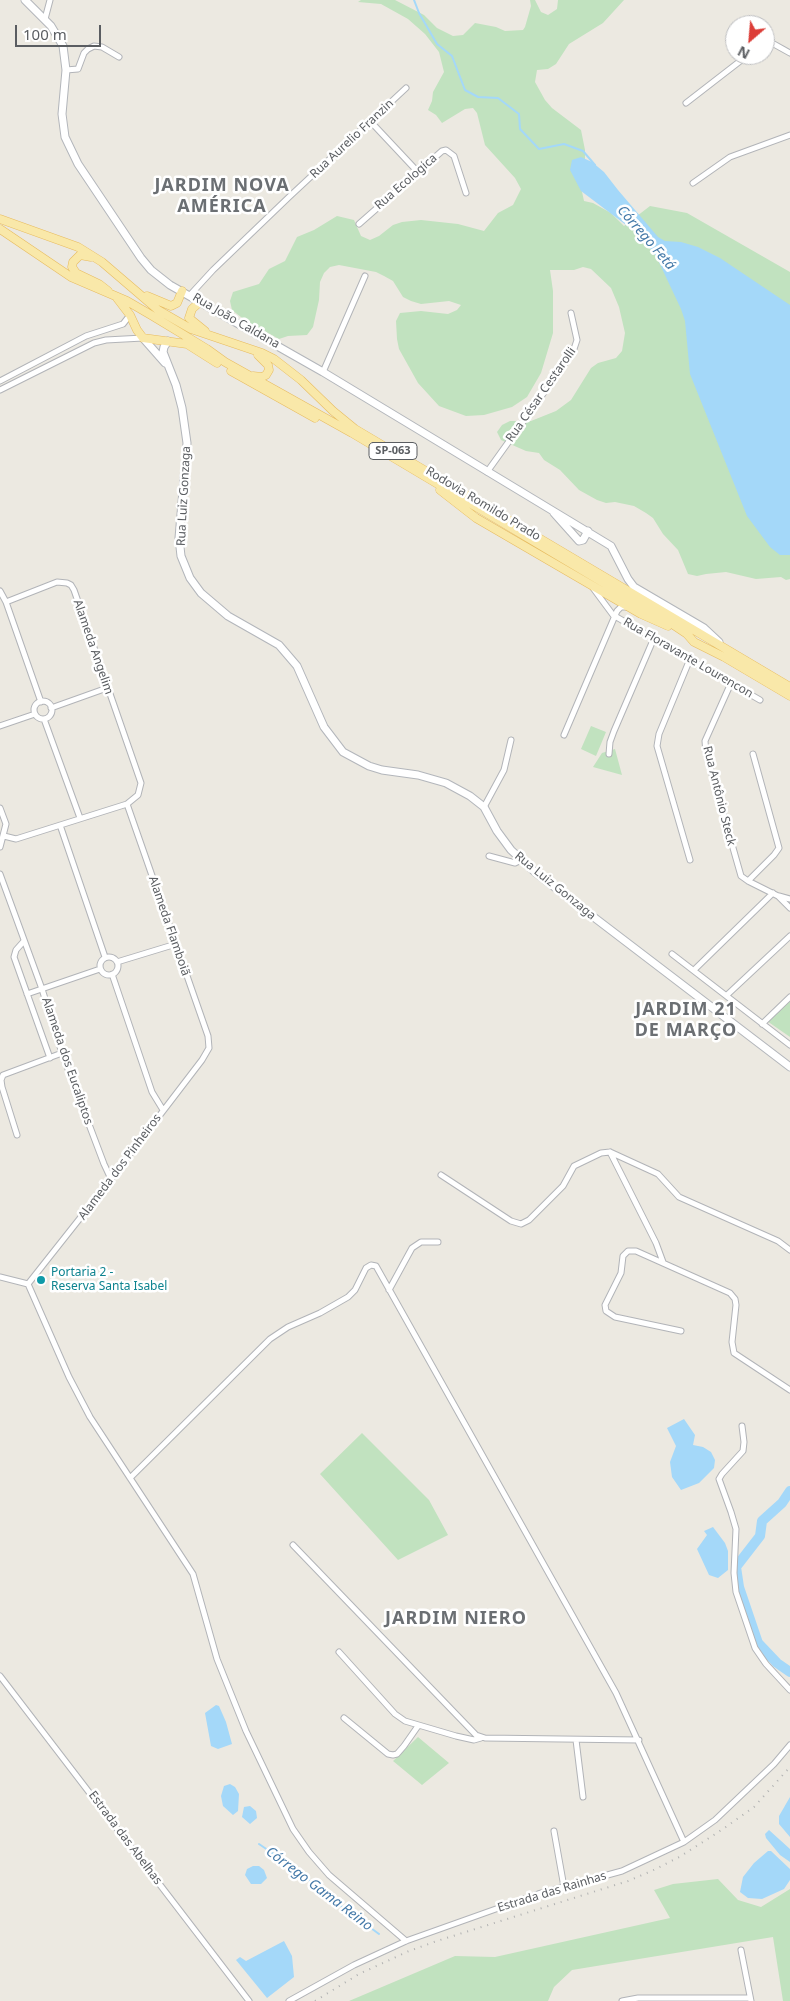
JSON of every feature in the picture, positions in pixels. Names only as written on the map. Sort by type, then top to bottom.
[{"type":"main road","name":"Rua João Caldana","points":[[25,0],[45,19],[63,46],[66,70],[62,114],[63,127],[65,137],[78,164],[140,258],[160,278],[323,372],[611,546],[628,579],[634,586],[704,628],[728,650]]},
{"type":"main road","name":"Rodovia Romildo Prado","points":[[0,219],[86,251],[107,266],[158,310],[191,329],[262,353],[274,359],[301,380],[338,416],[361,432],[790,687]]},
{"type":"main road","name":"Rodovia Romildo Prado","points":[[0,229],[71,277],[126,301],[151,315],[207,348],[221,362],[295,400],[625,596],[687,634],[694,642],[724,657],[790,696]]},
{"type":"main road","points":[[186,293],[177,303],[168,306],[146,295],[107,266],[84,254],[76,258],[72,268],[76,273],[99,284],[117,298],[130,315],[143,338],[186,344],[254,376],[266,375],[269,368],[266,362],[255,354],[213,338],[189,318],[192,309],[201,301]]},
{"type":"main road","name":"Rua Luiz Gonzaga","points":[[143,338],[169,367]]},
{"type":"main road","name":"Rua Luiz Gonzaga","points":[[168,341],[163,350],[174,376],[182,408],[187,442],[179,538],[181,556],[190,578],[201,593],[228,616],[279,645],[297,666],[324,727],[343,752],[354,759],[382,770],[418,775],[446,783],[470,796],[484,807],[504,841],[521,860],[790,1067]]},
{"type":"main road","points":[[221,362],[245,380],[320,420],[423,480],[476,518],[630,608],[694,642]]},
{"type":"main road","points":[[549,507],[579,541],[584,540],[588,531]]},
{"type":"street","points":[[45,19],[50,0]]},
{"type":"street","points":[[775,45],[790,53]]},
{"type":"street","points":[[66,70],[78,69],[84,53],[88,48],[94,46],[102,46],[119,58]]},
{"type":"street","points":[[686,103],[735,65]]},
{"type":"street","name":"Rua Aurelio Franzin","points":[[186,293],[406,88]]},
{"type":"street","points":[[371,122],[417,171]]},
{"type":"street","points":[[693,184],[730,157],[790,135]]},
{"type":"street","name":"Rua Ecologica","points":[[359,224],[442,151],[446,150],[454,156],[466,193]]},
{"type":"street","points":[[323,372],[364,276]]},
{"type":"street","name":"Rua César Cestarolli","points":[[487,472],[573,352],[577,340],[571,313]]},
{"type":"street","points":[[0,381],[86,336],[123,324],[130,315]]},
{"type":"street","points":[[0,390],[94,343],[106,340],[143,338]]},
{"type":"street","name":"Alameda Angelim","points":[[6,602],[57,582],[67,583],[74,590],[138,774],[140,789],[138,795],[127,804]]},
{"type":"street","points":[[590,584],[605,602],[610,613],[616,616]]},
{"type":"street","points":[[0,591],[6,602],[41,702]]},
{"type":"street","points":[[564,735],[620,607],[630,608]]},
{"type":"street","name":"Rua Floravante Lourencon","points":[[616,616],[760,700]]},
{"type":"street","points":[[609,754],[610,742],[614,731],[654,638]]},
{"type":"street","points":[[690,659],[659,734],[657,746],[690,860]]},
{"type":"street","name":"Rua Antônio Steck","points":[[731,683],[707,735],[705,746],[739,870],[748,881]]},
{"type":"street","points":[[51,708],[107,688]]},
{"type":"street","points":[[41,702],[47,703],[51,708],[51,714],[44,719],[39,718],[35,714],[35,706],[41,702]]},
{"type":"street","points":[[0,726],[35,714]]},
{"type":"street","points":[[44,719],[80,818]]},
{"type":"street","points":[[484,807],[504,770],[511,740]]},
{"type":"street","points":[[753,754],[780,848],[748,881],[790,899]]},
{"type":"street","points":[[4,836],[16,839],[127,804]]},
{"type":"street","name":"Alameda Flamboiã","points":[[127,804],[208,1036],[209,1048]]},
{"type":"street","points":[[0,808],[6,824],[0,847]]},
{"type":"street","points":[[60,825],[105,958]]},
{"type":"street","points":[[489,856],[515,864],[521,860]]},
{"type":"street","name":"Alameda dos Eucaliptos","points":[[0,874],[42,989],[62,1053],[111,1179]]},
{"type":"street","points":[[776,894],[790,908]]},
{"type":"street","points":[[694,970],[776,894]]},
{"type":"street","points":[[727,995],[790,936]]},
{"type":"street","name":"Alameda dos Eucaliptos","points":[[24,941],[15,952],[14,958],[50,1058]]},
{"type":"street","points":[[117,962],[176,944]]},
{"type":"street","points":[[672,954],[790,1045]]},
{"type":"street","points":[[100,969],[101,962],[105,958],[111,957],[117,962]]},
{"type":"street","points":[[112,974],[117,968],[117,962]]},
{"type":"street","points":[[27,994],[100,969]]},
{"type":"street","points":[[100,969],[106,974],[112,974]]},
{"type":"street","points":[[112,974],[152,1092],[163,1110]]},
{"type":"street","points":[[762,1024],[790,997]]},
{"type":"street","name":"Alameda dos Pinheiros","points":[[28,1284],[111,1179],[202,1060],[209,1048]]},
{"type":"street","points":[[16,1135],[1,1080],[3,1075],[62,1053]]},
{"type":"street","points":[[441,1175],[511,1221],[521,1224],[529,1220],[563,1186],[574,1166],[602,1153],[610,1152],[651,1169],[682,1199],[778,1241],[790,1250]]},
{"type":"street","points":[[610,1152],[660,1250],[663,1262]]},
{"type":"street","points":[[389,1290],[412,1248],[421,1242],[438,1242]]},
{"type":"street","points":[[681,1331],[611,1316],[607,1313],[605,1308],[621,1273],[623,1256],[628,1251],[636,1251],[663,1262],[733,1296],[736,1304],[732,1342],[734,1353],[790,1390]]},
{"type":"street","points":[[130,1478],[270,1339],[288,1327],[320,1313],[348,1297],[355,1290],[368,1266],[376,1266],[611,1684],[684,1842]]},
{"type":"street","points":[[0,1277],[28,1284],[80,1400],[193,1574],[217,1659],[246,1732],[293,1829],[309,1852],[329,1874],[406,1941]]},
{"type":"street","points":[[742,1426],[743,1451],[722,1474],[719,1480],[732,1512],[736,1529],[734,1573],[736,1592],[755,1648],[766,1664],[790,1690]]},
{"type":"street","points":[[293,1545],[470,1730],[482,1738]]},
{"type":"street","points":[[339,1652],[395,1714],[405,1721],[418,1726],[474,1740],[482,1738],[638,1740]]},
{"type":"street","name":"Estrada das Abelhas","points":[[0,1676],[249,2001]]},
{"type":"street","points":[[344,1718],[388,1754],[393,1755],[397,1754],[404,1746],[418,1726]]},
{"type":"street","points":[[576,1740],[583,1797]]},
{"type":"street","name":"Estrada das Rainhas","points":[[289,2001],[354,1965],[406,1941],[531,1896],[622,1871],[684,1842],[715,1820],[774,1764],[790,1745]]},
{"type":"street","points":[[554,1832],[564,1887]]},
{"type":"street","points":[[622,2001],[638,1998],[751,1999],[741,1950]]},
{"type":"green space","points":[[361,0],[395,0],[424,15],[437,28],[453,36],[463,35],[475,23],[496,27],[505,31],[523,30],[531,6],[530,0],[535,0],[541,12],[548,15],[557,9],[558,0],[624,0],[603,23],[569,44],[556,64],[548,69],[537,70],[535,82],[552,108],[581,130],[585,150],[581,187],[584,201],[593,203],[611,213],[624,226],[650,206],[687,213],[790,272],[790,579],[786,580],[781,577],[756,579],[726,572],[697,576],[688,574],[678,550],[663,534],[653,518],[634,506],[615,502],[606,503],[597,500],[579,490],[560,470],[544,460],[539,453],[526,451],[501,440],[497,432],[502,425],[510,421],[531,421],[556,411],[571,400],[591,368],[598,363],[616,358],[622,351],[625,333],[619,307],[611,288],[591,269],[583,267],[574,270],[550,270],[553,291],[553,333],[541,373],[527,397],[512,407],[484,415],[466,416],[439,406],[418,383],[399,349],[396,321],[400,313],[421,311],[448,314],[457,310],[461,305],[449,301],[421,304],[411,301],[403,297],[393,281],[376,272],[339,265],[330,267],[324,273],[320,282],[319,300],[313,327],[307,335],[288,336],[279,339],[246,321],[232,310],[230,301],[233,292],[259,284],[269,269],[285,261],[297,237],[314,230],[337,216],[354,220],[361,236],[370,240],[379,236],[393,225],[421,220],[458,224],[484,231],[498,213],[513,205],[521,189],[515,178],[485,145],[477,113],[473,108],[465,109],[442,123],[436,115],[428,110],[433,92],[444,72],[439,52],[425,34],[408,19],[381,4],[358,2]]},
{"type":"green space","points":[[591,726],[606,732],[596,756],[581,749]]},
{"type":"green space","points":[[615,749],[622,775],[593,767],[602,753]]},
{"type":"green space","points":[[790,999],[790,1037],[767,1021]]},
{"type":"green space","points":[[362,1433],[429,1500],[448,1535],[398,1560],[320,1474]]},
{"type":"green space","points":[[418,1737],[449,1763],[422,1785],[393,1761]]},
{"type":"green space","points":[[718,1879],[738,1900],[761,1907],[790,1889],[790,2001],[783,2001],[773,1937],[572,1970],[554,1987],[548,2001],[349,2001],[455,1956],[495,1957],[670,1918],[654,1890],[673,1884]]},
{"type":"water","points":[[581,157],[592,162],[604,172],[658,237],[665,241],[681,242],[698,247],[720,258],[790,305],[790,555],[780,555],[770,547],[747,516],[690,374],[685,321],[657,258],[642,237],[581,191],[570,170],[572,160]]},
{"type":"water","points":[[684,1419],[695,1435],[693,1445],[703,1447],[711,1452],[715,1460],[714,1468],[699,1483],[681,1490],[672,1477],[670,1462],[676,1446],[667,1428]]},
{"type":"water","points":[[713,1527],[725,1543],[728,1551],[728,1570],[718,1578],[709,1575],[697,1549],[707,1535],[704,1531]]},
{"type":"water","points":[[216,1705],[219,1706],[226,1722],[232,1744],[218,1749],[211,1746],[205,1713]]},
{"type":"water","points":[[230,1784],[235,1787],[239,1794],[238,1811],[233,1815],[223,1806],[221,1796],[224,1786]]},
{"type":"water","points":[[790,1797],[790,1837],[779,1824],[779,1816]]},
{"type":"water","points":[[250,1806],[256,1811],[257,1818],[250,1824],[242,1817],[244,1807]]},
{"type":"water","points":[[769,1830],[790,1849],[790,1862],[780,1855],[766,1838],[765,1834]]},
{"type":"water","points":[[768,1851],[771,1851],[790,1869],[790,1880],[784,1889],[762,1899],[748,1898],[740,1892],[743,1877],[754,1863]]},
{"type":"water","points":[[259,1866],[264,1870],[267,1878],[261,1884],[251,1884],[245,1875],[247,1869]]},
{"type":"water","points":[[284,1941],[292,1956],[294,1977],[267,1998],[236,1960],[240,1957],[246,1961]]},
{"type":"waterway","name":"Córrego Fetá","points":[[414,0],[419,13],[437,44],[452,56],[465,90],[478,97],[498,98],[519,114],[520,129],[539,149],[564,144],[583,151],[595,165]]},
{"type":"waterway","points":[[790,1491],[782,1503],[762,1521],[760,1536],[736,1567],[739,1587],[758,1643],[777,1663],[790,1672]]},
{"type":"waterway","name":"Córrego Gama Reino","points":[[259,1844],[297,1870],[326,1895],[379,1934]]},
{"type":"railway","points":[[315,2001],[359,1974],[409,1951],[628,1881],[656,1869],[681,1856],[754,1807],[790,1767]]},
{"type":"place","name":"Portaria 2 - Reserva Santa Isabel","points":[[41,1280]]},
{"type":"district","name":"JARDIM NOVA AMÉRICA","points":[[222,196]]},
{"type":"district","name":"JARDIM 21 DE MARÇO","points":[[686,1020]]},
{"type":"district","name":"JARDIM NIERO","points":[[456,1619]]}]
